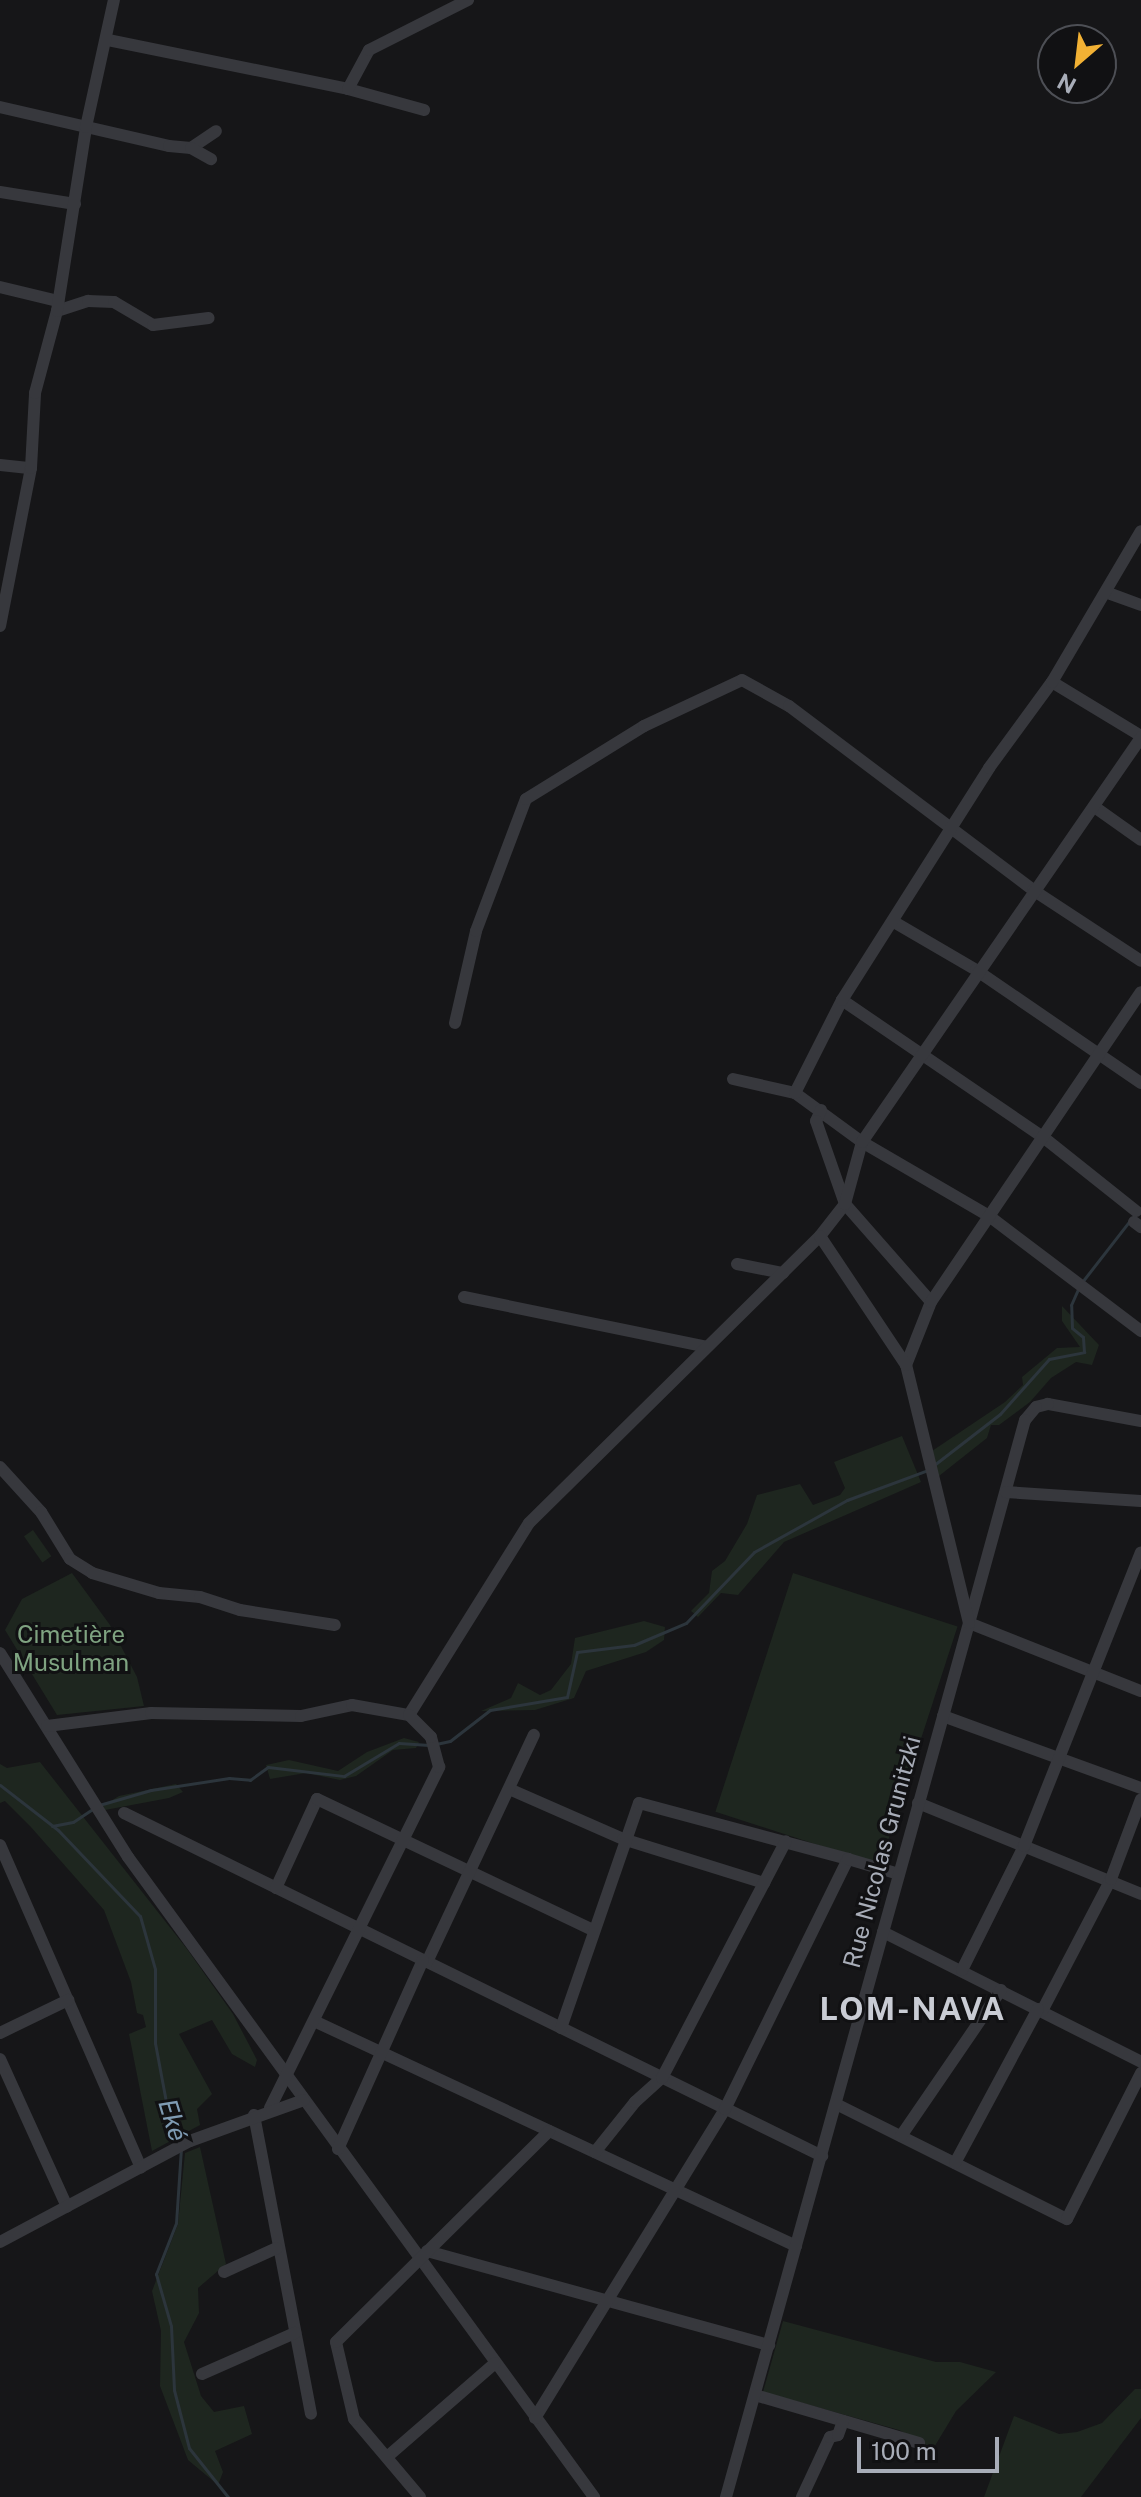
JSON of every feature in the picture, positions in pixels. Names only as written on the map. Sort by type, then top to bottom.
[{"type":"street","points":[[0,626],[5,560],[31,468],[35,393],[58,306],[86,127],[108,40],[114,0]]},
{"type":"street","points":[[348,89],[369,50],[466,0]]},
{"type":"street","points":[[108,40],[348,89],[424,110]]},
{"type":"street","points":[[0,107],[191,148],[211,159]]},
{"type":"street","points":[[191,148],[216,131]]},
{"type":"street","points":[[0,192],[75,204]]},
{"type":"street","points":[[0,287],[58,306],[114,302],[153,325],[209,318]]},
{"type":"street","points":[[0,465],[31,468]]},
{"type":"street","points":[[795,1093],[842,1000],[953,826],[1052,682],[1108,593],[1141,531]]},
{"type":"street","points":[[1108,593],[1141,605]]},
{"type":"street","points":[[455,1023],[476,931],[526,799],[644,726],[742,680],[789,706],[953,826],[1033,890],[1141,961]]},
{"type":"street","points":[[409,1715],[529,1523],[820,1236],[845,1204],[862,1142],[924,1055],[976,970],[1096,808],[1141,736],[1052,682]]},
{"type":"street","points":[[1096,808],[1141,840]]},
{"type":"street","points":[[894,922],[976,970],[1141,1083]]},
{"type":"street","points":[[906,1365],[931,1302],[1141,992]]},
{"type":"street","points":[[842,1000],[1043,1137],[1137,1220]]},
{"type":"street","points":[[733,1079],[795,1093],[862,1142],[989,1216],[1141,1331]]},
{"type":"street","points":[[821,1110],[816,1121],[845,1204],[931,1302]]},
{"type":"street","name":"Rue Nicolas Grunitzki","points":[[726,2497],[969,1623],[906,1365],[820,1236]]},
{"type":"street","points":[[737,1264],[783,1273]]},
{"type":"street","points":[[464,1297],[707,1347]]},
{"type":"street","points":[[1141,1421],[1048,1404],[1036,1407],[1025,1420],[969,1623],[1141,1691]]},
{"type":"street","points":[[0,1467],[41,1512],[70,1559],[92,1573],[159,1593],[200,1597],[240,1610],[335,1625]]},
{"type":"street","points":[[1006,1492],[1141,1501]]},
{"type":"street","points":[[962,1970],[1024,1846],[1056,1756],[1141,1552]]},
{"type":"street","points":[[0,1653],[99,1813],[338,2149],[424,2254],[495,2363],[594,2497]]},
{"type":"street","points":[[47,1726],[151,1713],[301,1716],[352,1705],[409,1715],[433,1742],[439,1767],[270,2108]]},
{"type":"street","points":[[943,1716],[1141,1788]]},
{"type":"street","points":[[338,2149],[534,1735]]},
{"type":"street","points":[[509,1789],[623,1839],[764,1883]]},
{"type":"street","points":[[276,1888],[317,1799],[468,1874],[591,1929]]},
{"type":"street","points":[[955,2163],[1111,1879],[1141,1799]]},
{"type":"street","points":[[561,2028],[591,1929],[639,1803],[899,1874]]},
{"type":"street","points":[[918,1803],[1111,1879],[1141,1894]]},
{"type":"street","points":[[124,1813],[822,2156]]},
{"type":"street","points":[[595,2152],[635,2102],[662,2078],[786,1841]]},
{"type":"street","points":[[0,1845],[141,2168]]},
{"type":"street","points":[[535,2418],[725,2109],[848,1859]]},
{"type":"street","points":[[883,1932],[1141,2062]]},
{"type":"street","points":[[901,2136],[1001,1990]]},
{"type":"street","points":[[0,2033],[68,2000]]},
{"type":"street","points":[[314,2021],[796,2246]]},
{"type":"street","points":[[0,2059],[67,2207]]},
{"type":"street","points":[[836,2104],[1067,2219],[1141,2073]]},
{"type":"street","points":[[0,2242],[190,2141],[270,2108],[304,2100]]},
{"type":"street","points":[[254,2115],[311,2414]]},
{"type":"street","points":[[420,2497],[354,2419],[336,2342],[549,2131]]},
{"type":"street","points":[[224,2272],[277,2248]]},
{"type":"street","points":[[424,2254],[610,2300],[769,2345]]},
{"type":"street","points":[[202,2374],[295,2333]]},
{"type":"street","points":[[387,2457],[495,2363]]},
{"type":"street","points":[[755,2395],[919,2443]]},
{"type":"street","points":[[802,2497],[830,2437],[838,2435],[843,2421]]},
{"type":"green space","points":[[1062,1306],[1099,1345],[1092,1365],[1076,1362],[1051,1378],[1030,1402],[999,1425],[991,1425],[987,1438],[939,1476],[932,1451],[1005,1402],[1023,1385],[1022,1377],[1057,1348],[1080,1347],[1062,1321]]},
{"type":"green space","points":[[902,1436],[921,1482],[784,1542],[738,1595],[721,1593],[698,1617],[691,1611],[709,1593],[712,1571],[725,1561],[747,1524],[757,1495],[800,1484],[813,1505],[840,1495],[845,1488],[834,1462]]},
{"type":"green space","points":[[33,1530],[51,1556],[42,1563],[24,1536]]},
{"type":"green space","name":"Cimetière Musulman","points":[[72,1573],[110,1625],[137,1677],[144,1706],[57,1715],[5,1630],[22,1599]]},
{"type":"green space","points":[[793,1573],[958,1626],[880,1865],[715,1812]]},
{"type":"green space","points":[[644,1621],[665,1627],[664,1640],[646,1652],[586,1671],[574,1698],[535,1710],[481,1711],[511,1698],[518,1683],[540,1695],[551,1690],[571,1664],[575,1638]]},
{"type":"green space","points":[[404,1738],[419,1742],[416,1748],[393,1750],[356,1776],[340,1780],[306,1773],[270,1779],[266,1765],[289,1760],[338,1771],[367,1752]]},
{"type":"green space","points":[[40,1762],[187,1949],[233,2014],[257,2060],[255,2067],[232,2054],[212,2020],[179,2034],[212,2094],[197,2109],[200,2125],[152,2151],[129,2034],[146,2027],[143,2015],[137,2013],[131,1982],[104,1910],[30,1826],[5,1801],[0,1803],[0,1764],[7,1768]]},
{"type":"green space","points":[[176,1784],[183,1792],[169,1798],[105,1810],[103,1806],[119,1796]]},
{"type":"green space","points":[[200,2147],[226,2264],[198,2288],[199,2313],[184,2342],[201,2396],[214,2412],[244,2406],[252,2434],[215,2451],[223,2472],[218,2485],[188,2460],[160,2386],[161,2331],[152,2291],[178,2224],[185,2153]]},
{"type":"green space","points":[[783,2321],[936,2362],[960,2362],[996,2372],[956,2411],[933,2449],[899,2430],[763,2392]]},
{"type":"green space","points":[[1135,2389],[1141,2389],[1141,2418],[1081,2497],[984,2497],[1014,2416],[1059,2434],[1077,2432],[1102,2423]]},
{"type":"waterway","points":[[1082,1282],[1131,1219]]},
{"type":"waterway","points":[[934,1465],[1000,1414],[1049,1359],[1084,1352],[1083,1337],[1072,1328],[1071,1305],[1078,1289]]},
{"type":"waterway","points":[[436,1744],[450,1741],[490,1710],[567,1697],[577,1652],[634,1645],[686,1623],[754,1552],[847,1500],[928,1470]]},
{"type":"waterway","points":[[99,1805],[151,1790],[229,1778],[250,1780],[268,1767],[344,1776],[399,1743],[429,1745]]},
{"type":"waterway","name":"Eké","points":[[0,1785],[58,1830],[140,1916],[155,1969],[155,2043],[169,2118],[178,2141]]},
{"type":"waterway","points":[[52,1826],[73,1822],[92,1809]]},
{"type":"waterway","name":"Eké","points":[[181,2148],[176,2223],[156,2274],[171,2326],[174,2390],[189,2448],[228,2497]]},
{"type":"district","name":"LOM-NAVA","points":[[913,2009]]}]
